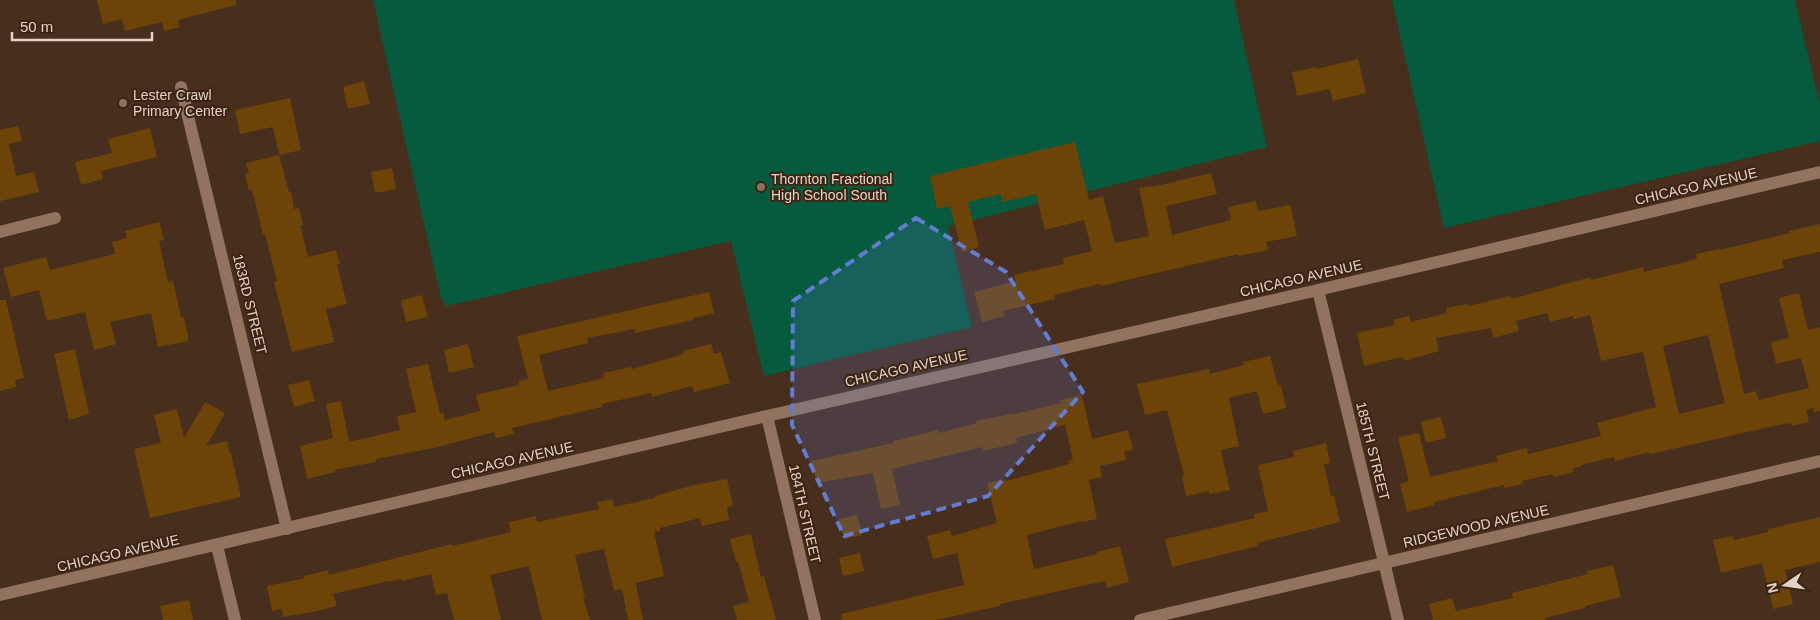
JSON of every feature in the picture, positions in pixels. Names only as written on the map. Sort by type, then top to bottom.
[{"type":"street","name":"183RD STREET","points":[[181,86],[287,529]]},
{"type":"street","name":"CHICAGO AVENUE","points":[[0,596],[766,416],[1318,290],[1820,172]]},
{"type":"street","points":[[0,232],[55,218]]},
{"type":"street","name":"185TH STREET","points":[[1318,290],[1398,620]]},
{"type":"street","name":"184TH STREET","points":[[766,416],[815,620]]},
{"type":"street","name":"RIDGEWOOD AVENUE","points":[[1140,620],[1820,462]]},
{"type":"street","points":[[217,546],[235,620]]},
{"type":"highlighted area","points":[[916,218],[1006,272],[1083,392],[988,496],[844,536],[792,425],[793,301]]},
{"type":"green space","name":"Thornton Fractional High School South","points":[[373,0],[1234,0],[1267,147],[948,226],[972,327],[764,376],[731,241],[446,306],[441,298]]},
{"type":"green space","points":[[1392,0],[1795,0],[1820,105],[1820,141],[1444,228]]},
{"type":"building","points":[[97,0],[236,0],[236,5],[178,20],[180,27],[164,31],[162,22],[125,31],[122,19],[103,24]]},
{"type":"building","points":[[1358,59],[1366,93],[1333,101],[1330,89],[1297,96],[1292,72],[1316,67],[1316,69]]},
{"type":"building","points":[[364,81],[370,104],[348,109],[343,87]]},
{"type":"building","points":[[290,98],[301,150],[279,155],[273,127],[240,134],[235,110]]},
{"type":"building","points":[[18,126],[22,141],[9,144],[16,176],[34,172],[39,192],[0,201],[0,130]]},
{"type":"building","points":[[150,128],[157,157],[101,171],[103,179],[81,185],[75,162],[112,153],[108,139]]},
{"type":"building","points":[[1075,142],[1089,200],[1103,196],[1115,243],[1149,236],[1139,188],[1161,185],[1211,173],[1217,194],[1166,206],[1172,235],[1231,220],[1228,207],[1256,201],[1258,211],[1290,205],[1297,236],[1266,242],[1268,250],[1238,256],[1238,254],[1054,295],[1055,299],[1003,311],[1005,316],[982,322],[974,292],[1016,281],[1014,275],[1064,264],[1063,258],[1092,251],[1084,220],[1045,230],[1036,194],[1002,202],[1001,194],[968,202],[979,247],[962,252],[950,206],[937,209],[930,176]]},
{"type":"building","points":[[279,155],[289,192],[291,192],[294,209],[299,208],[303,225],[300,225],[308,257],[336,250],[340,264],[337,265],[347,304],[326,309],[334,342],[292,352],[274,282],[277,281],[265,234],[263,235],[252,190],[249,191],[245,174],[249,173],[246,163]]},
{"type":"building","points":[[392,168],[396,189],[375,193],[371,172]]},
{"type":"building","points":[[159,222],[164,240],[159,241],[168,282],[173,281],[181,317],[184,317],[189,341],[158,347],[151,313],[110,322],[116,344],[94,350],[85,312],[47,321],[39,290],[11,297],[3,268],[46,257],[50,270],[115,254],[112,242],[127,238],[125,231]]},
{"type":"building","points":[[1820,224],[1820,252],[1782,260],[1784,268],[1719,284],[1744,394],[1756,391],[1758,400],[1809,388],[1801,358],[1776,364],[1771,342],[1789,338],[1779,298],[1799,293],[1808,330],[1820,327],[1820,411],[1814,412],[1813,408],[1806,410],[1809,422],[1792,426],[1791,423],[1774,426],[1615,461],[1614,457],[1573,468],[1574,472],[1553,477],[1553,474],[1522,481],[1523,484],[1504,488],[1504,485],[1434,502],[1434,505],[1407,512],[1400,484],[1409,481],[1398,437],[1419,433],[1430,477],[1498,461],[1496,456],[1527,448],[1528,454],[1601,436],[1597,423],[1656,407],[1643,352],[1601,361],[1590,315],[1574,319],[1573,316],[1550,322],[1547,313],[1516,321],[1519,331],[1493,338],[1491,328],[1436,338],[1439,351],[1404,361],[1403,357],[1364,366],[1357,333],[1395,325],[1393,320],[1409,316],[1411,322],[1447,313],[1446,308],[1468,304],[1469,306],[1510,296],[1511,299],[1591,277],[1591,280],[1643,267],[1644,272],[1697,259],[1696,254],[1790,233],[1789,231]],"holes":[[[1708,335],[1725,403],[1679,414],[1663,346]]]},
{"type":"building","points":[[709,292],[714,313],[693,318],[693,320],[635,333],[635,329],[587,338],[588,343],[539,355],[548,391],[604,378],[603,373],[631,367],[632,369],[684,354],[683,351],[711,344],[714,354],[721,352],[730,383],[694,392],[692,386],[652,397],[651,393],[602,404],[602,407],[512,428],[514,434],[496,438],[494,432],[434,448],[376,459],[376,462],[334,470],[335,472],[307,479],[300,446],[333,438],[326,404],[341,401],[349,442],[400,430],[397,416],[416,412],[406,369],[428,364],[440,413],[443,412],[445,420],[480,411],[476,395],[519,385],[518,381],[528,379],[517,336]]},
{"type":"building","points":[[422,295],[428,317],[406,322],[401,300]]},
{"type":"building","points":[[0,300],[6,300],[24,378],[15,380],[16,387],[0,391]]},
{"type":"building","points":[[468,344],[474,367],[449,373],[444,350]]},
{"type":"building","points":[[75,349],[89,414],[69,420],[54,354]]},
{"type":"building","points":[[1270,356],[1278,386],[1281,385],[1286,408],[1263,414],[1257,391],[1229,398],[1239,446],[1221,450],[1230,490],[1209,494],[1209,491],[1186,496],[1182,476],[1184,475],[1167,410],[1145,415],[1137,384],[1209,369],[1210,374],[1244,365],[1243,362]]},
{"type":"building","points":[[309,380],[315,401],[294,407],[288,385]]},
{"type":"building","points":[[1082,395],[1092,439],[1128,430],[1133,450],[1124,452],[1126,460],[1100,466],[1102,477],[1089,480],[1097,519],[1027,535],[1034,569],[1098,554],[1097,552],[1120,546],[1129,582],[1107,588],[1105,581],[935,620],[842,620],[841,614],[964,585],[957,553],[933,559],[927,536],[950,530],[952,536],[997,523],[987,483],[1006,479],[1006,481],[1069,464],[1068,461],[1073,460],[1065,425],[1016,438],[1017,443],[983,451],[982,447],[892,469],[900,505],[881,509],[873,473],[816,483],[812,461],[893,443],[893,441],[938,430],[939,433],[977,423],[976,421],[1060,403],[1060,400]]},
{"type":"building","points":[[205,402],[225,413],[206,446],[227,441],[241,497],[150,518],[134,449],[161,443],[154,415],[177,409],[184,438]]},
{"type":"building","points":[[1441,417],[1446,438],[1426,443],[1421,422]]},
{"type":"building","points":[[1326,443],[1330,463],[1324,464],[1331,496],[1334,495],[1340,522],[1257,543],[1258,546],[1172,567],[1165,539],[1255,518],[1254,514],[1268,511],[1258,465],[1294,457],[1293,451]]},
{"type":"building","points":[[727,479],[733,506],[727,508],[729,520],[702,526],[700,518],[660,528],[660,531],[654,532],[664,576],[636,583],[643,620],[628,620],[622,589],[614,591],[604,549],[575,555],[585,598],[583,598],[590,620],[542,620],[529,566],[490,575],[501,620],[454,620],[447,593],[436,595],[431,574],[402,581],[401,579],[388,581],[333,594],[337,606],[313,612],[283,617],[282,609],[272,611],[267,586],[305,578],[304,576],[328,570],[329,575],[452,544],[452,546],[511,532],[509,522],[536,516],[537,522],[599,509],[597,502],[613,499],[614,507],[655,498],[655,496],[694,485]]},
{"type":"building","points":[[857,515],[862,535],[844,539],[839,519]]},
{"type":"building","points":[[1820,517],[1820,562],[1785,570],[1793,604],[1773,609],[1762,563],[1721,573],[1713,540],[1733,536],[1734,540],[1768,532],[1768,529]]},
{"type":"building","points":[[751,534],[761,577],[764,576],[776,620],[737,620],[733,606],[749,602],[730,539]]},
{"type":"building","points":[[860,553],[864,571],[843,576],[839,558]]},
{"type":"building","points":[[1613,565],[1621,597],[1545,618],[1546,620],[1433,620],[1429,604],[1452,598],[1456,611],[1513,598],[1512,593],[1588,574],[1587,571]]},
{"type":"building","points":[[189,600],[193,620],[163,620],[160,606]]},
{"type":"place","name":"Lester Crawl Primary Center","points":[[123,103]]},
{"type":"place","name":"Thornton Fractional High School South","points":[[761,187]]}]
